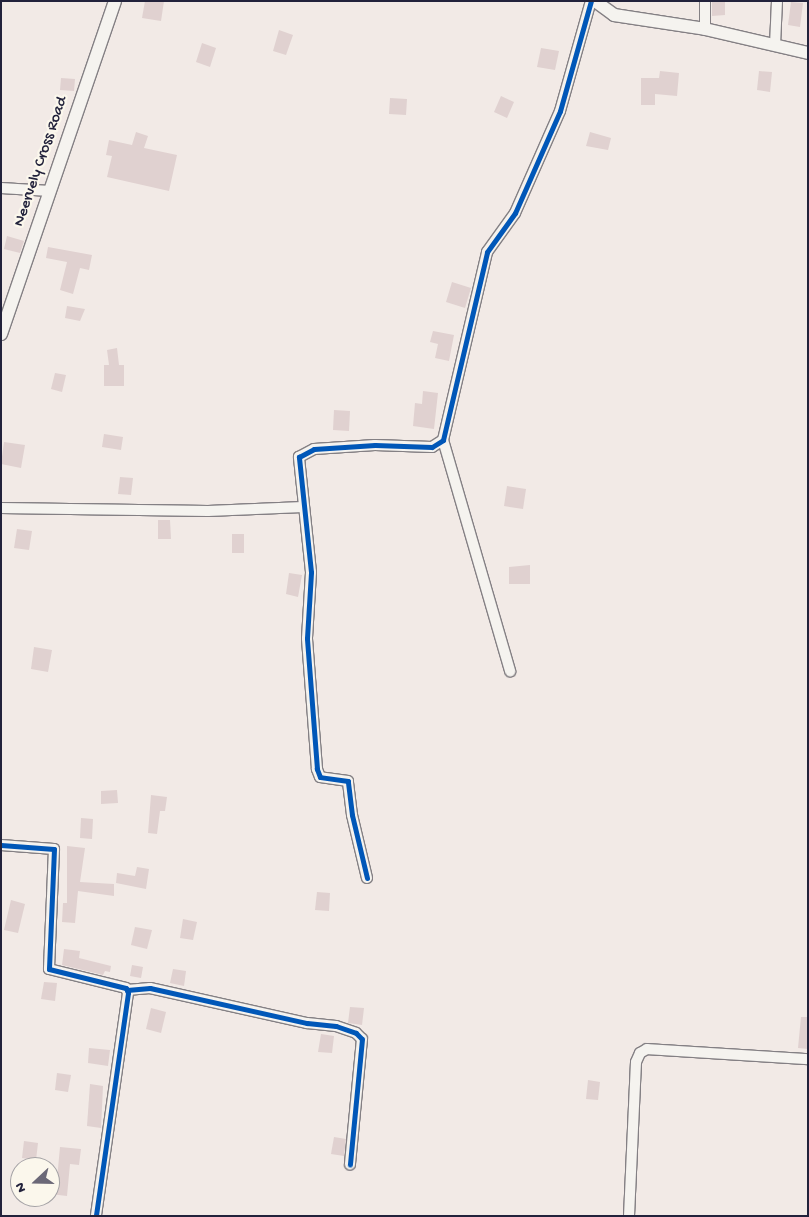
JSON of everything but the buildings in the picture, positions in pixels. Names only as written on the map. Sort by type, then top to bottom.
[{"type":"street","name":"Neervely Cross Road","points":[[1,334],[115,1]]},
{"type":"street","points":[[510,671],[443,440],[487,252],[515,213],[560,111],[591,1]]},
{"type":"street","points":[[595,1],[614,14],[705,29],[808,53]]},
{"type":"street","points":[[705,29],[706,1]]},
{"type":"street","points":[[775,45],[777,1]]},
{"type":"street","points":[[1,188],[50,191]]},
{"type":"street","points":[[368,878],[352,815],[348,781],[320,777],[317,769],[307,638],[311,572],[299,457],[314,449],[375,445],[432,447],[443,440]]},
{"type":"street","points":[[1,508],[208,512],[303,507]]},
{"type":"street","points":[[1,845],[54,849],[49,969],[127,990],[150,988],[307,1023],[336,1026],[356,1033],[362,1039],[350,1164]]},
{"type":"street","points":[[96,1216],[127,990]]},
{"type":"street","points":[[629,1216],[636,1071],[640,1053],[647,1050],[808,1059]]},
{"type":"cycle path","points":[[367,878],[352,815],[348,781],[320,777],[317,769],[307,638],[311,572],[299,457],[314,449],[375,445],[432,447],[443,440],[487,252],[515,213],[560,111],[591,1]]},
{"type":"cycle path","points":[[1,845],[54,849],[49,969],[126,988],[128,993],[96,1216]]},
{"type":"cycle path","points":[[127,990],[150,988],[307,1023],[336,1026],[356,1033],[362,1039],[350,1164]]}]
